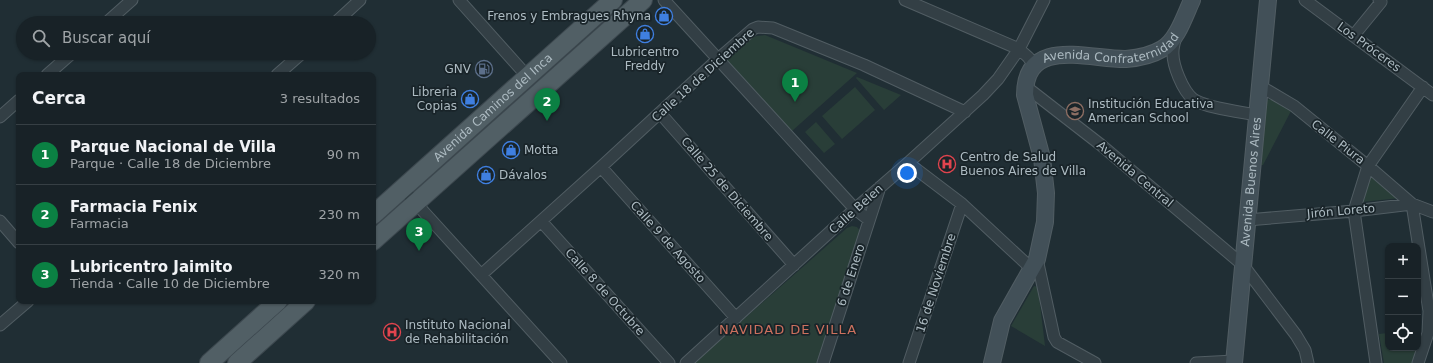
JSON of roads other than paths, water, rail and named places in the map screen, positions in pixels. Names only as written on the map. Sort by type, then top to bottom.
[{"type":"main road","name":"Avenida Caminos del Inca","points":[[376,212],[613,0]]},
{"type":"main road","name":"Avenida Caminos del Inca","points":[[376,238],[643,0]]},
{"type":"main road","points":[[209,363],[275,304]]},
{"type":"main road","points":[[237,363],[303,304]]},
{"type":"street","points":[[114,16],[132,0]]},
{"type":"street","points":[[342,16],[360,0]]},
{"type":"street","points":[[459,0],[527,76]]},
{"type":"street","points":[[664,0],[855,209],[869,220]]},
{"type":"street","points":[[905,0],[1019,49],[1035,66]]},
{"type":"street","name":"Calle Belen","points":[[686,363],[880,186],[908,163],[983,95],[998,79],[1019,49],[1044,0]]},
{"type":"street","name":"Avenida Confraternidad","points":[[1025,86],[1030,72],[1035,66],[1043,59],[1051,56],[1059,54],[1127,59],[1147,55],[1163,48],[1176,34],[1192,0]]},
{"type":"street","name":"Avenida Buenos Aires","points":[[1234,362],[1268,0]]},
{"type":"street","name":"Los Próceres","points":[[1305,0],[1433,95]]},
{"type":"street","points":[[1354,35],[1381,2],[1379,0]]},
{"type":"street","name":"Calle 18 de Diciembre","points":[[481,275],[718,60],[753,29],[758,27],[773,28],[864,65],[965,112]]},
{"type":"street","points":[[1176,34],[1173,51],[1174,64],[1186,90],[1194,99],[1204,104],[1257,115]]},
{"type":"street","points":[[50,72],[64,60]]},
{"type":"street","points":[[280,72],[294,60]]},
{"type":"street","points":[[992,363],[1002,321],[1035,264],[1045,222],[1046,193],[1042,158],[1028,107],[1025,86]]},
{"type":"street","name":"Avenida Central","points":[[1025,86],[1101,145],[1243,265],[1296,336],[1305,350],[1308,363]]},
{"type":"street","name":"Calle Piura","points":[[1260,86],[1294,106],[1412,204]]},
{"type":"street","points":[[1376,363],[1354,211],[1368,166],[1423,87]]},
{"type":"street","points":[[0,117],[16,103]]},
{"type":"street","name":"Calle 25 de Diciembre","points":[[660,113],[794,265]]},
{"type":"street","points":[[908,163],[962,204],[1035,264],[1054,337],[1057,342],[1095,363]]},
{"type":"street","name":"Calle 9 de Agosto","points":[[601,167],[736,318]]},
{"type":"street","name":"6 de Enero","points":[[823,363],[880,186]]},
{"type":"street","points":[[402,188],[561,363]]},
{"type":"street","name":"16 de Noviembre","points":[[909,363],[962,204]]},
{"type":"street","points":[[1412,204],[1429,311],[1428,333],[1418,363]]},
{"type":"street","name":"Jirón Loreto","points":[[1247,220],[1354,211],[1412,204],[1433,212]]},
{"type":"street","points":[[0,221],[16,240]]},
{"type":"street","name":"Calle 8 de Octubre","points":[[541,221],[669,363]]},
{"type":"street","points":[[0,325],[24,304]]},
{"type":"street","points":[[1196,363],[1234,362]]},
{"type":"place","name":"Frenos y Embragues Rhyna","points":[[664,16]]},
{"type":"place","name":"Lubricentro Freddy","points":[[645,34]]},
{"type":"place","name":"GNV","points":[[484,69]]},
{"type":"place","name":"Libreria Copias","points":[[470,99]]},
{"type":"place","name":"Parque Nacional de Villa","points":[[795,102]]},
{"type":"place","name":"Institución Educativa American School","points":[[1075,111]]},
{"type":"place","name":"Farmacia Fenix","points":[[547,121]]},
{"type":"place","name":"Motta","points":[[511,150]]},
{"type":"place","name":"Centro de Salud Buenos Aires de Villa","points":[[947,164]]},
{"type":"place","name":"Dávalos","points":[[486,175]]},
{"type":"place","name":"Lubricentro Jaimito","points":[[419,251]]},
{"type":"place","name":"Instituto Nacional de Rehabilitación","points":[[392,332]]},
{"type":"district","name":"NAVIDAD DE VILLA","points":[[788,329]]}]
